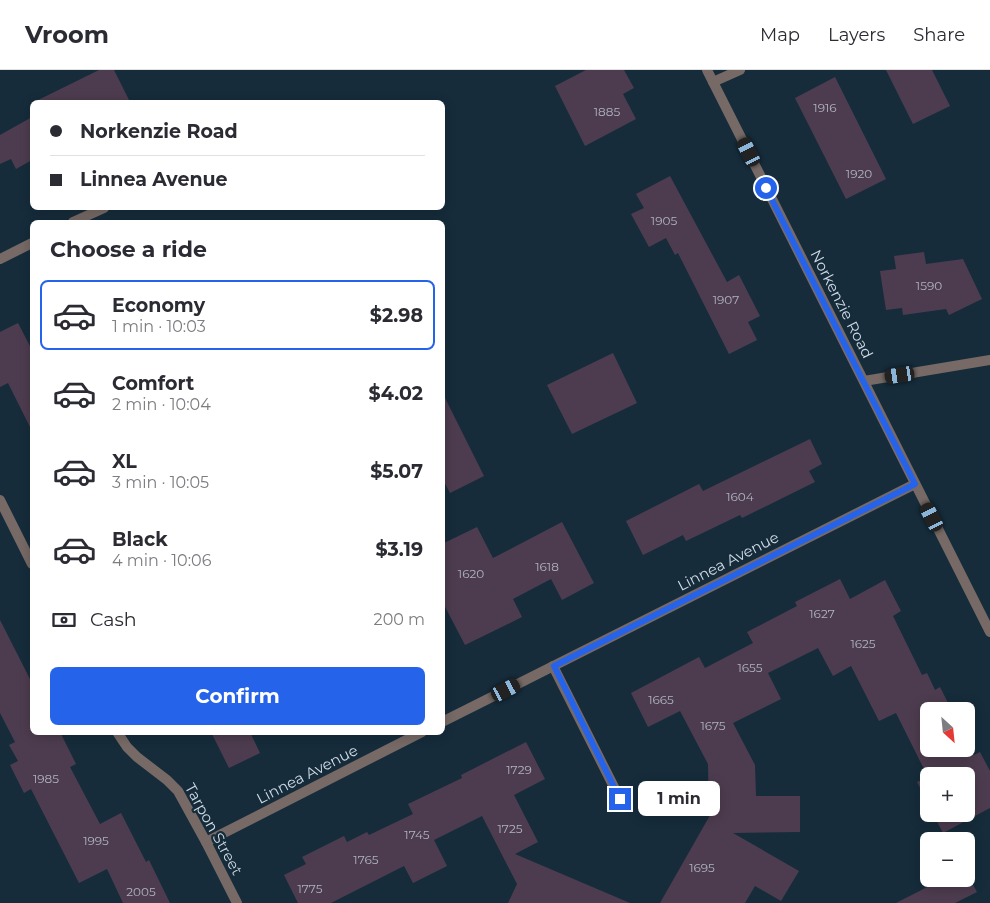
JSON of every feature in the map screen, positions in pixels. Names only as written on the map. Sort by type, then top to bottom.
[{"type":"street","name":"Norkenzie Road","points":[[707,70],[990,632]]},
{"type":"street","points":[[713,82],[740,70]]},
{"type":"street","points":[[78,220],[100,210]]},
{"type":"street","points":[[0,259],[30,244]]},
{"type":"street","points":[[864,381],[990,360]]},
{"type":"street","name":"Linnea Avenue","points":[[445,720],[915,484]]},
{"type":"street","points":[[0,500],[30,560]]},
{"type":"street","points":[[554,666],[620,799]]},
{"type":"street","name":"Tarpon Street","points":[[119,735],[137,757],[178,791],[237,903]]},
{"type":"street","name":"Linnea Avenue","points":[[206,842],[416,735]]},
{"type":"building","points":[[99,70],[114,70],[129,100],[38,100]]},
{"type":"building","points":[[586,70],[624,70],[634,88],[623,94],[636,119],[585,146],[555,86]]},
{"type":"building","points":[[886,70],[932,70],[950,106],[913,124]]},
{"type":"building","points":[[835,77],[886,179],[846,199],[795,98]]},
{"type":"building","points":[[30,118],[30,161],[16,169],[11,159],[0,164],[0,135]]},
{"type":"building","points":[[670,176],[727,282],[739,275],[760,316],[748,322],[757,340],[729,354],[678,253],[675,255],[666,238],[649,247],[631,214],[644,208],[636,194]]},
{"type":"building","points":[[924,252],[926,264],[963,259],[982,299],[949,315],[946,309],[903,315],[902,308],[886,310],[880,271],[896,269],[894,256]]},
{"type":"building","points":[[18,323],[30,346],[30,427],[8,383],[0,387],[0,332]]},
{"type":"building","points":[[613,353],[637,403],[572,434],[547,385]]},
{"type":"building","points":[[445,398],[484,476],[450,493],[445,484]]},
{"type":"building","points":[[810,439],[822,464],[809,471],[815,482],[742,518],[740,515],[686,541],[683,535],[643,555],[626,521],[699,484],[703,491]]},
{"type":"building","points":[[562,522],[594,583],[562,600],[551,579],[513,599],[522,617],[465,645],[445,607],[445,543],[477,527],[493,558]]},
{"type":"building","points":[[840,579],[850,599],[885,580],[901,611],[893,616],[922,675],[927,673],[935,690],[940,687],[948,702],[920,702],[920,758],[975,758],[975,754],[980,752],[990,771],[990,808],[975,816],[975,767],[923,767],[896,713],[879,721],[851,666],[833,676],[818,648],[768,673],[781,699],[733,723],[755,765],[756,796],[800,796],[800,832],[733,833],[799,871],[781,901],[755,886],[745,903],[660,903],[709,817],[708,764],[680,711],[648,727],[631,693],[699,657],[705,668],[753,643],[747,632],[797,606],[795,602]]},
{"type":"building","points":[[0,620],[30,679],[30,735],[62,735],[76,764],[70,767],[100,824],[121,813],[146,862],[149,860],[170,903],[123,903],[107,869],[79,883],[31,789],[24,793],[10,765],[18,761],[9,745],[15,742],[0,713]]},
{"type":"building","points":[[212,735],[251,735],[260,753],[229,768]]},
{"type":"building","points":[[526,742],[545,779],[514,795],[538,842],[515,854],[630,903],[508,903],[517,884],[482,816],[434,840],[447,866],[413,883],[404,866],[331,903],[298,903],[284,875],[306,864],[302,857],[344,836],[347,842],[367,832],[369,835],[413,814],[408,804],[462,778],[461,775]]},
{"type":"building","points":[[937,822],[964,822],[945,832],[942,832]]},
{"type":"building","points":[[927,887],[974,887],[977,892],[955,903],[896,903]]},
{"type":"route","points":[[620,799],[554,666],[915,484],[766,188]]}]
